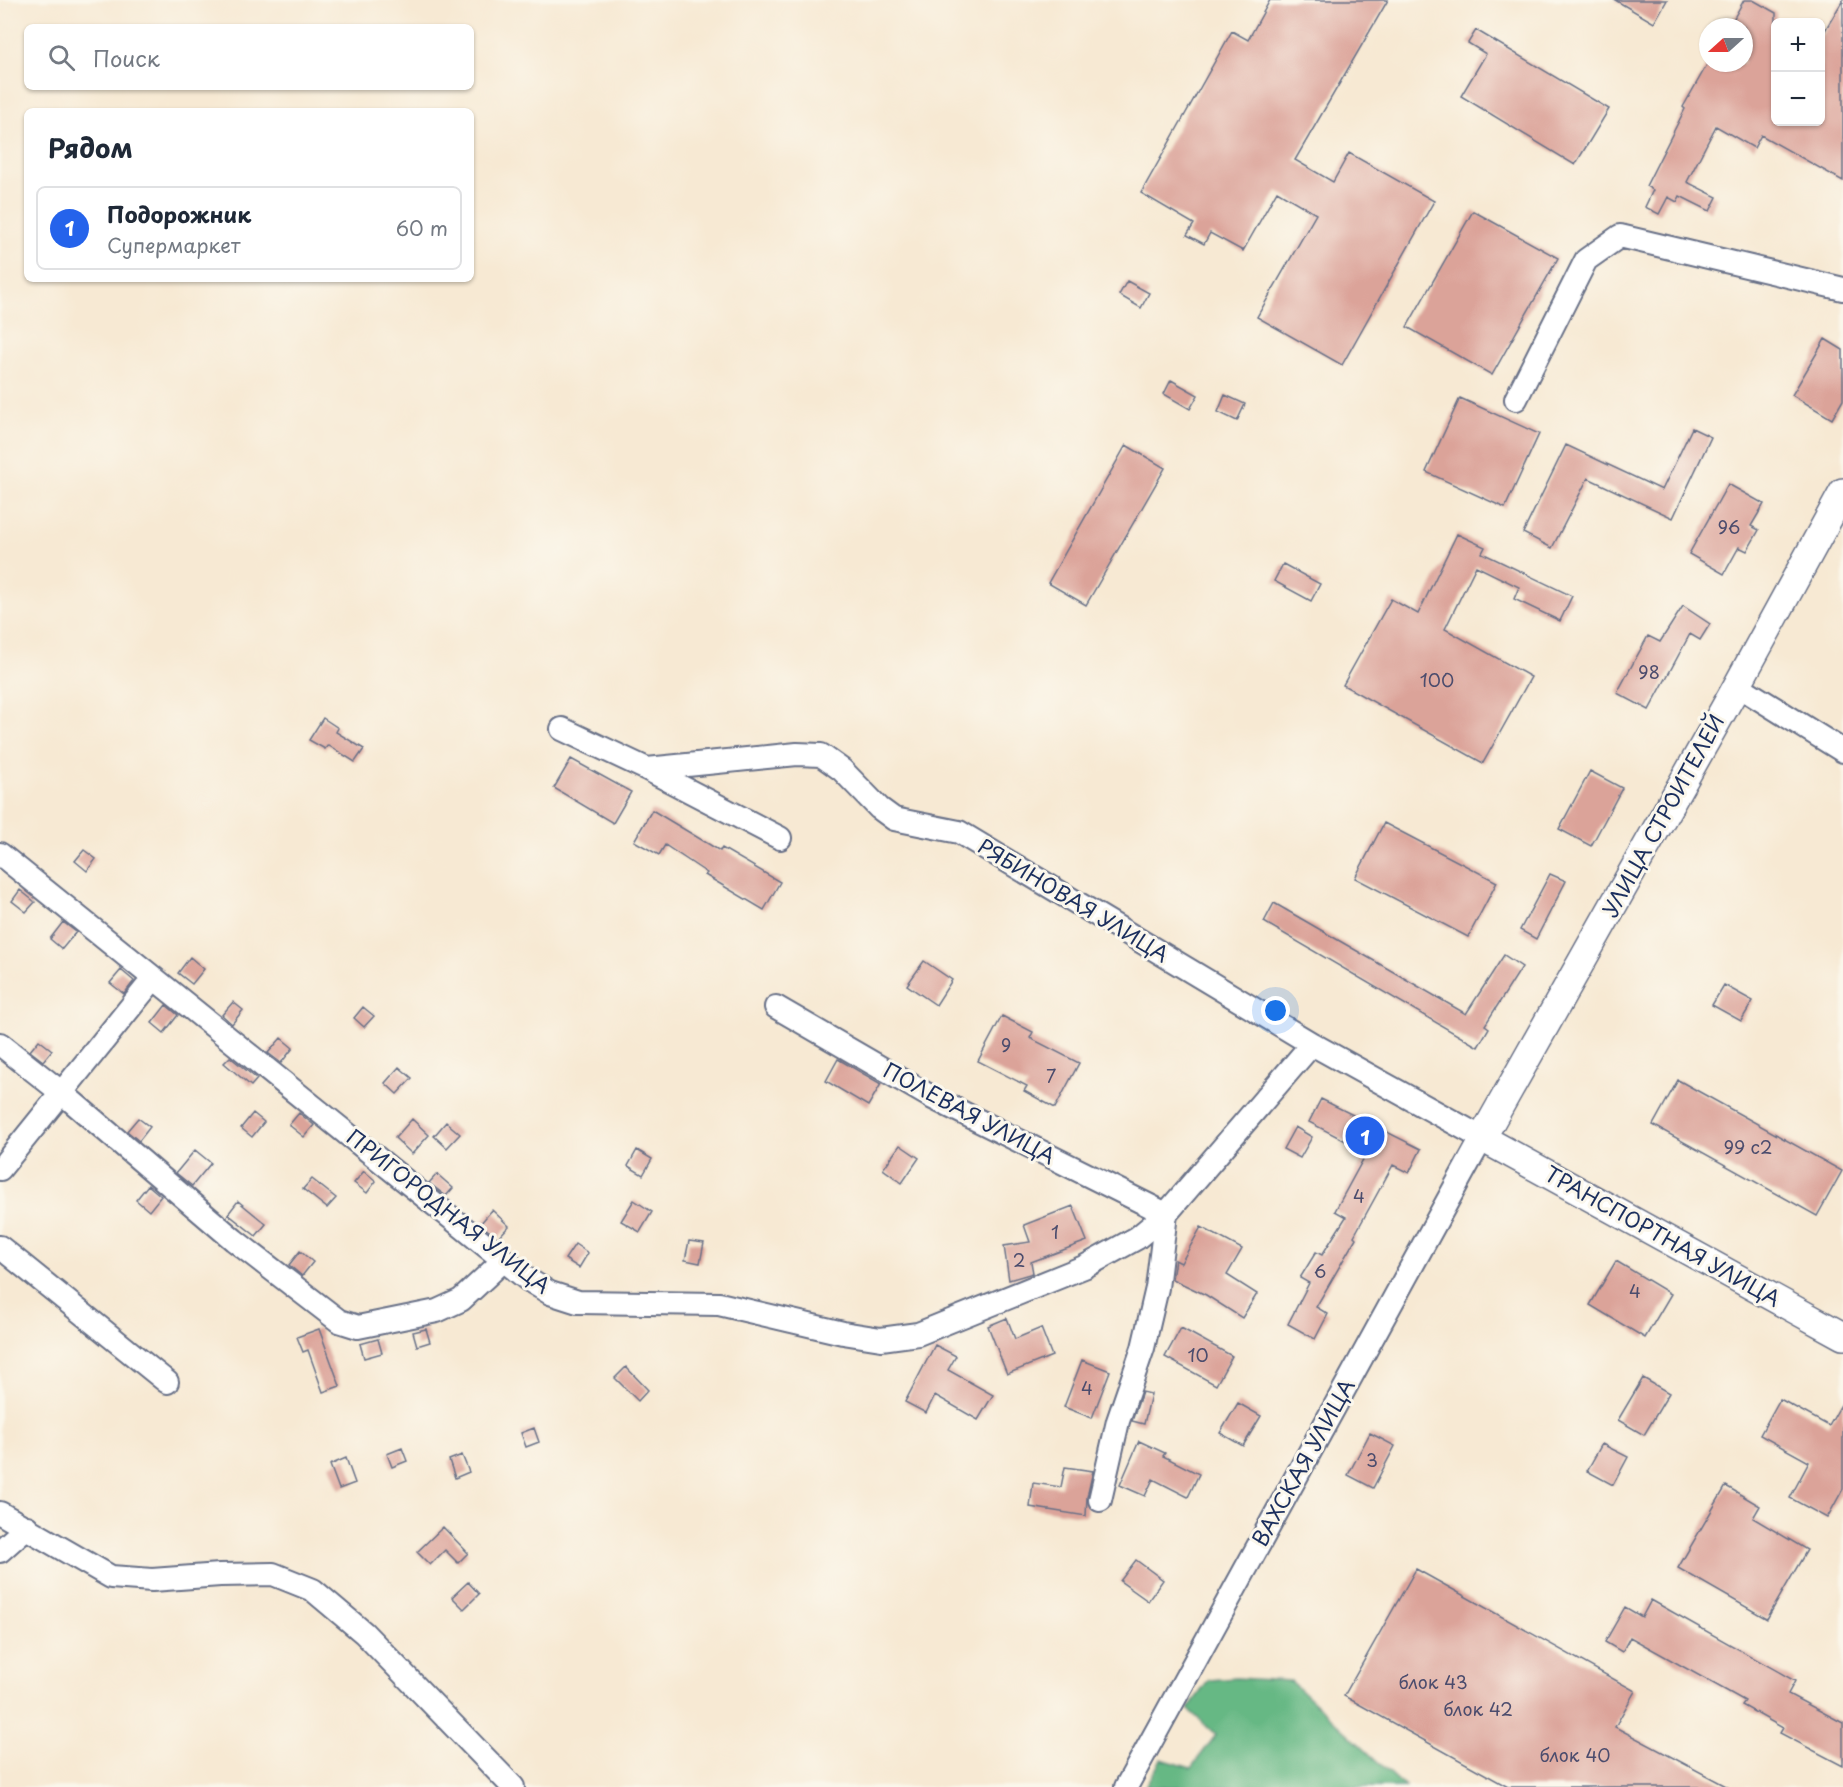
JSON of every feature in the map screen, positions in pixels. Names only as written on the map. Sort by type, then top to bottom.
[{"type":"main road","name":"УЛИЦА СТРОИТЕЛЕЙ","points":[[1482,1138],[1737,686],[1843,492]]},
{"type":"main road","name":"ТРАНСПОРТНАЯ УЛИЦА","points":[[1482,1138],[1843,1336]]},
{"type":"street","points":[[1516,399],[1586,260],[1620,236],[1843,289]]},
{"type":"street","points":[[1737,686],[1843,751]]},
{"type":"street","points":[[562,729],[647,769],[780,838]]},
{"type":"street","name":"РЯБИНОВАЯ УЛИЦА","points":[[647,769],[797,754],[821,754],[842,770],[879,808],[894,819],[959,832],[1312,1044],[1482,1138]]},
{"type":"street","name":"ПРИГОРОДНАЯ УЛИЦА","points":[[0,854],[504,1260],[550,1293],[578,1302],[719,1304],[843,1333],[881,1339],[918,1334],[1084,1267],[1137,1238],[1166,1214],[1312,1044]]},
{"type":"street","points":[[0,1169],[154,978]]},
{"type":"street","name":"ПОЛЕВАЯ УЛИЦА","points":[[776,1007],[933,1098],[1166,1214]]},
{"type":"street","points":[[0,1044],[62,1092],[234,1240],[339,1321],[358,1327],[437,1311],[461,1300],[504,1260]]},
{"type":"street","name":"ВАХСКАЯ УЛИЦА","points":[[1126,1787],[1482,1138]]},
{"type":"street","points":[[1100,1500],[1118,1421],[1143,1348],[1157,1288],[1166,1214]]},
{"type":"street","points":[[0,1247],[167,1382]]},
{"type":"street","points":[[0,1513],[111,1577],[152,1580],[273,1574],[313,1590],[364,1633],[513,1787]]},
{"type":"street","points":[[0,1551],[27,1527]]},
{"type":"green space","points":[[1236,1678],[1291,1681],[1405,1787],[1145,1787],[1161,1759],[1191,1768],[1216,1735],[1188,1709],[1209,1680]]},
{"type":"building","points":[[1270,0],[1388,0],[1295,160],[1333,182],[1349,153],[1434,201],[1342,365],[1257,317],[1316,214],[1277,191],[1243,251],[1210,233],[1204,244],[1187,235],[1194,224],[1141,193],[1232,31],[1248,40]]},
{"type":"building","points":[[1615,0],[1667,0],[1654,23]]},
{"type":"building","points":[[1744,0],[1753,0],[1776,13],[1776,18],[1771,18],[1771,126],[1825,126],[1825,30],[1843,0],[1843,181],[1761,135],[1754,148],[1716,126],[1687,182],[1717,197],[1710,211],[1680,196],[1677,202],[1668,197],[1659,214],[1645,207],[1653,190],[1646,186],[1685,109],[1683,107],[1703,72],[1753,72],[1753,18],[1734,18]]},
{"type":"building","points":[[1476,30],[1609,109],[1575,165],[1461,96],[1486,54],[1468,43]]},
{"type":"building","points":[[1473,211],[1558,258],[1492,375],[1407,327]]},
{"type":"building","points":[[1127,281],[1149,293],[1141,308],[1119,295]]},
{"type":"building","points":[[1825,339],[1843,350],[1843,400],[1832,419],[1792,395]]},
{"type":"building","points":[[1171,380],[1198,395],[1190,409],[1164,394]]},
{"type":"building","points":[[1225,395],[1245,404],[1237,421],[1218,412]]},
{"type":"building","points":[[1460,398],[1539,434],[1505,508],[1426,472]]},
{"type":"building","points":[[1692,428],[1711,437],[1673,518],[1588,478],[1552,548],[1523,533],[1566,445],[1662,490]]},
{"type":"building","points":[[1126,445],[1165,468],[1086,605],[1048,583]]},
{"type":"building","points":[[1728,484],[1764,504],[1751,526],[1759,530],[1747,551],[1739,547],[1724,574],[1689,554]]},
{"type":"building","points":[[1457,534],[1485,547],[1482,553],[1572,596],[1560,621],[1514,599],[1519,587],[1476,566],[1445,629],[1531,677],[1483,763],[1343,685],[1391,599],[1418,614]]},
{"type":"building","points":[[1283,564],[1320,584],[1311,601],[1274,581]]},
{"type":"building","points":[[1683,606],[1710,624],[1700,640],[1690,634],[1649,710],[1617,693],[1648,636],[1660,642]]},
{"type":"building","points":[[323,718],[338,728],[336,732],[364,749],[355,762],[328,745],[325,749],[309,740]]},
{"type":"building","points":[[571,759],[631,792],[613,823],[554,788]]},
{"type":"building","points":[[1590,771],[1622,788],[1591,846],[1559,829]]},
{"type":"building","points":[[652,810],[720,851],[722,848],[780,882],[764,910],[705,875],[707,873],[665,845],[659,855],[634,841]]},
{"type":"building","points":[[1384,823],[1497,882],[1468,937],[1355,878]]},
{"type":"building","points":[[84,850],[96,859],[87,871],[75,861]]},
{"type":"building","points":[[1550,874],[1566,881],[1536,939],[1520,930]]},
{"type":"building","points":[[20,890],[35,902],[26,912],[12,901]]},
{"type":"building","points":[[1274,903],[1466,1014],[1504,955],[1522,967],[1485,1025],[1489,1028],[1478,1047],[1264,922]]},
{"type":"building","points":[[63,922],[76,932],[62,949],[50,939]]},
{"type":"building","points":[[190,957],[204,969],[192,984],[178,973]]},
{"type":"building","points":[[924,961],[952,980],[936,1005],[907,985]]},
{"type":"building","points":[[121,970],[134,981],[124,994],[110,983]]},
{"type":"building","points":[[1724,985],[1753,1001],[1741,1021],[1712,1005]]},
{"type":"building","points":[[233,1002],[243,1010],[232,1024],[222,1015]]},
{"type":"building","points":[[166,1005],[178,1015],[164,1033],[152,1023]]},
{"type":"building","points":[[363,1007],[374,1016],[364,1027],[354,1018]]},
{"type":"building","points":[[1002,1016],[1033,1032],[1030,1038],[1079,1063],[1055,1108],[1024,1091],[1027,1086],[978,1061]]},
{"type":"building","points":[[281,1038],[293,1048],[281,1063],[268,1053]]},
{"type":"building","points":[[39,1040],[52,1050],[43,1061],[30,1051]]},
{"type":"building","points":[[230,1057],[257,1079],[251,1086],[224,1063]]},
{"type":"building","points":[[838,1059],[881,1084],[868,1106],[826,1081]]},
{"type":"building","points":[[399,1067],[412,1078],[397,1094],[385,1083]]},
{"type":"building","points":[[1678,1080],[1842,1171],[1817,1216],[1653,1125]]},
{"type":"building","points":[[1321,1099],[1421,1149],[1409,1173],[1393,1165],[1354,1236],[1356,1238],[1316,1307],[1328,1314],[1315,1339],[1288,1324],[1309,1283],[1300,1278],[1316,1252],[1322,1255],[1346,1217],[1335,1211],[1367,1152],[1309,1122]]},
{"type":"building","points":[[253,1113],[264,1122],[252,1137],[241,1128]]},
{"type":"building","points":[[299,1113],[314,1125],[304,1137],[289,1125]]},
{"type":"building","points":[[138,1118],[150,1127],[139,1141],[127,1131]]},
{"type":"building","points":[[412,1119],[429,1135],[412,1154],[395,1138]]},
{"type":"building","points":[[446,1122],[460,1134],[447,1148],[434,1136]]},
{"type":"building","points":[[1295,1127],[1312,1137],[1300,1158],[1283,1149]]},
{"type":"building","points":[[900,1145],[919,1158],[902,1183],[883,1169]]},
{"type":"building","points":[[195,1150],[211,1163],[192,1186],[176,1173]]},
{"type":"building","points":[[637,1150],[652,1159],[643,1175],[628,1166]]},
{"type":"building","points":[[364,1171],[376,1181],[367,1193],[354,1183]]},
{"type":"building","points":[[437,1174],[453,1188],[446,1196],[429,1183]]},
{"type":"building","points":[[312,1179],[336,1198],[327,1208],[303,1189]]},
{"type":"building","points":[[148,1185],[161,1196],[149,1211],[136,1200]]},
{"type":"building","points":[[634,1200],[652,1212],[640,1232],[621,1221]]},
{"type":"building","points":[[238,1201],[266,1224],[256,1236],[228,1214]]},
{"type":"building","points":[[1073,1206],[1087,1241],[1031,1262],[1033,1273],[1009,1280],[1004,1246],[1030,1242],[1024,1225]]},
{"type":"building","points":[[492,1210],[509,1226],[498,1238],[480,1224]]},
{"type":"building","points":[[1201,1227],[1242,1249],[1227,1275],[1257,1294],[1242,1318],[1206,1295],[1172,1279],[1175,1260],[1181,1263]]},
{"type":"building","points":[[689,1241],[704,1243],[700,1263],[685,1260]]},
{"type":"building","points":[[575,1244],[588,1253],[579,1268],[565,1259]]},
{"type":"building","points":[[300,1251],[313,1262],[302,1276],[289,1265]]},
{"type":"building","points":[[1616,1261],[1671,1294],[1645,1338],[1590,1305]]},
{"type":"building","points":[[1007,1318],[1015,1339],[1041,1328],[1052,1356],[1007,1374],[988,1326]]},
{"type":"building","points":[[1181,1328],[1232,1356],[1216,1385],[1165,1357]]},
{"type":"building","points":[[319,1329],[340,1386],[323,1392],[308,1350],[303,1352],[297,1337]]},
{"type":"building","points":[[426,1329],[430,1342],[417,1346],[413,1332]]},
{"type":"building","points":[[378,1339],[382,1353],[364,1358],[360,1344]]},
{"type":"building","points":[[935,1345],[956,1356],[948,1370],[993,1395],[978,1420],[935,1395],[926,1413],[905,1402]]},
{"type":"building","points":[[1082,1360],[1110,1371],[1092,1418],[1064,1407]]},
{"type":"building","points":[[626,1367],[648,1390],[638,1401],[615,1378]]},
{"type":"building","points":[[1643,1378],[1669,1393],[1644,1435],[1618,1420]]},
{"type":"building","points":[[1142,1392],[1151,1394],[1144,1424],[1132,1421]]},
{"type":"building","points":[[1780,1399],[1829,1426],[1843,1401],[1843,1489],[1827,1518],[1790,1498],[1809,1462],[1760,1435]]},
{"type":"building","points":[[1238,1403],[1261,1416],[1243,1446],[1220,1433]]},
{"type":"building","points":[[534,1428],[539,1442],[526,1447],[521,1433]]},
{"type":"building","points":[[1370,1433],[1395,1446],[1373,1488],[1348,1475]]},
{"type":"building","points":[[1139,1441],[1165,1453],[1163,1456],[1199,1474],[1188,1497],[1153,1479],[1145,1496],[1120,1485]]},
{"type":"building","points":[[1602,1444],[1628,1457],[1613,1485],[1587,1471]]},
{"type":"building","points":[[402,1448],[407,1461],[392,1467],[387,1454]]},
{"type":"building","points":[[462,1455],[469,1472],[455,1478],[449,1460]]},
{"type":"building","points":[[346,1458],[355,1483],[339,1489],[330,1465]]},
{"type":"building","points":[[1065,1467],[1093,1471],[1087,1497],[1086,1516],[1030,1507],[1033,1483],[1061,1487]]},
{"type":"building","points":[[1726,1486],[1760,1506],[1753,1518],[1807,1550],[1767,1619],[1678,1568]]},
{"type":"building","points":[[443,1527],[468,1553],[458,1563],[445,1550],[430,1565],[417,1552]]},
{"type":"building","points":[[1136,1560],[1163,1580],[1148,1601],[1120,1581]]},
{"type":"building","points":[[1416,1569],[1635,1691],[1615,1727],[1728,1787],[1508,1787],[1344,1696]]},
{"type":"building","points":[[468,1582],[479,1594],[464,1609],[452,1597]]},
{"type":"building","points":[[1651,1600],[1795,1681],[1788,1694],[1843,1723],[1843,1766],[1780,1733],[1783,1728],[1742,1705],[1745,1701],[1630,1637],[1622,1652],[1605,1642],[1625,1607],[1642,1617]]},
{"type":"place","name":"Подорожник","points":[[1365,1136]]}]
